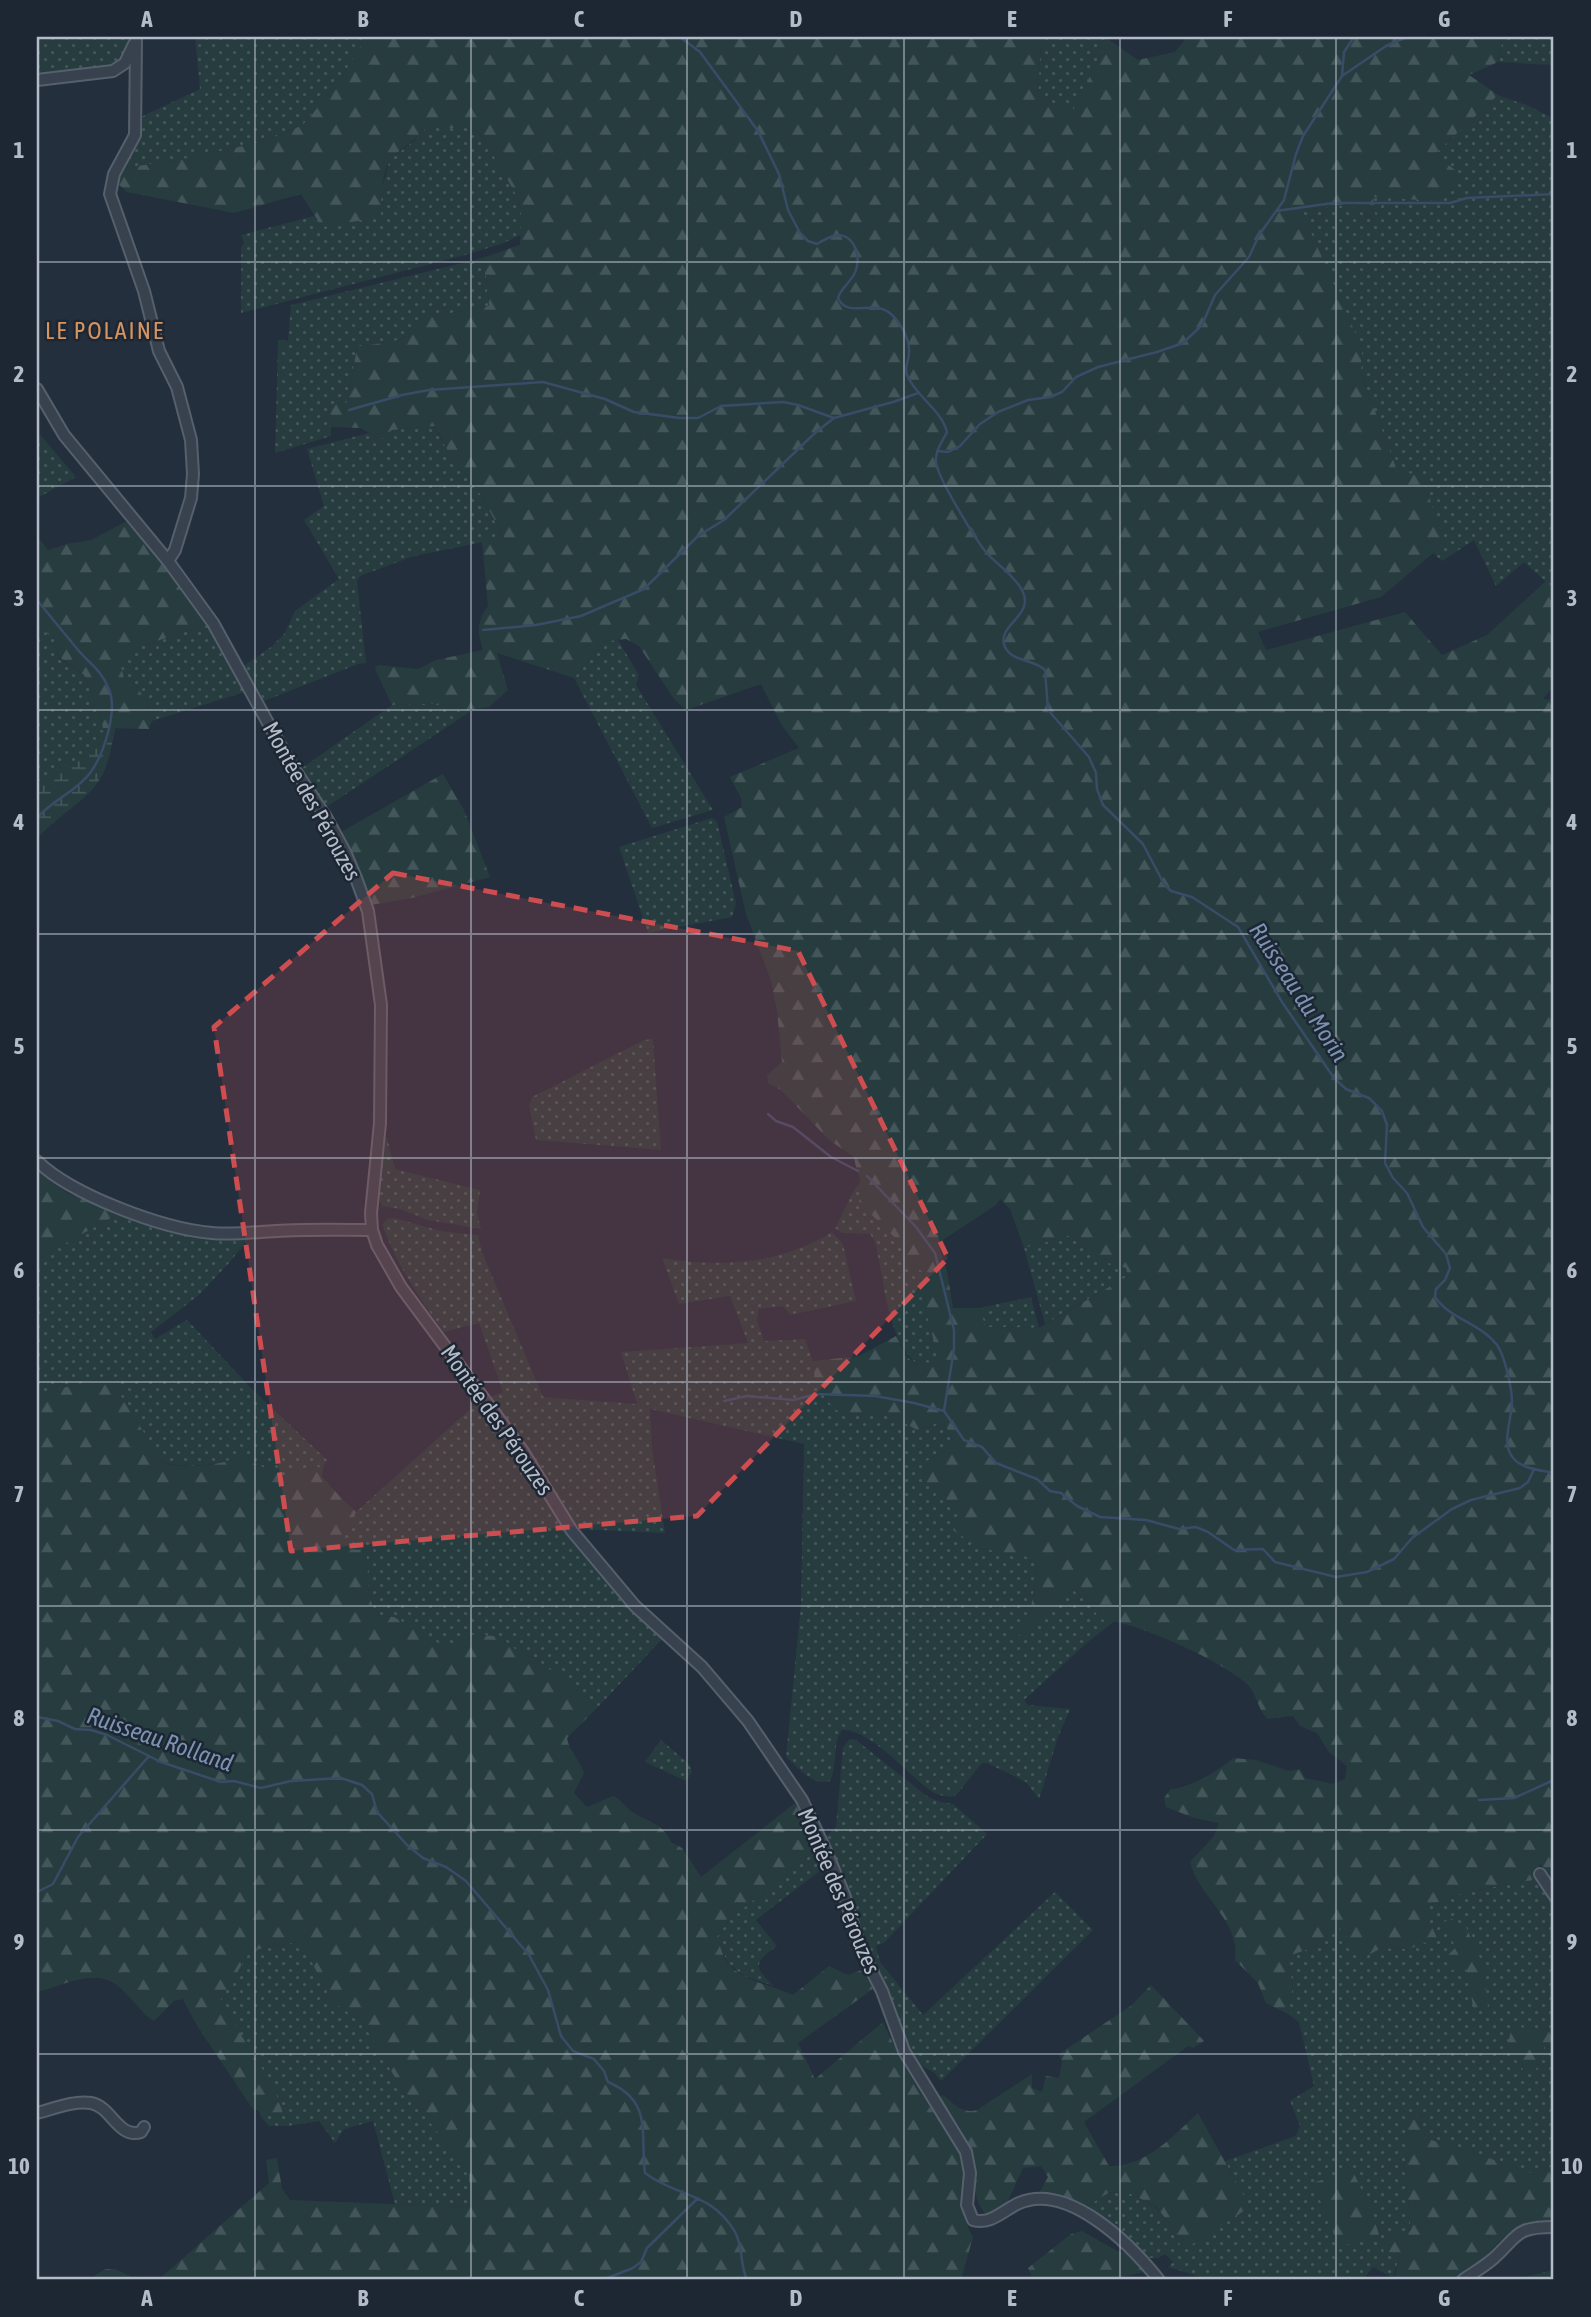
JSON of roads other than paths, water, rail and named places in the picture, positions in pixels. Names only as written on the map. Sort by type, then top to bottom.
[{"type":"street","points":[[37,80],[113,71],[125,63],[136,39]]},
{"type":"street","points":[[136,39],[135,135],[114,174],[110,194],[144,291],[159,351],[177,387],[191,440],[191,498],[168,562]]},
{"type":"street","name":"Montée des Pérouzes","points":[[37,389],[64,435],[214,623],[289,761],[326,817],[345,852],[368,911],[381,1005],[380,1123],[371,1213],[372,1230],[377,1245],[401,1287],[522,1450],[572,1531],[635,1606],[702,1667],[748,1721],[802,1800],[827,1851],[845,1897],[860,1948],[881,1991],[904,2051],[966,2152],[970,2173],[967,2205],[973,2220],[986,2221],[1019,2203],[1039,2199],[1056,2201],[1080,2209],[1103,2225],[1146,2264],[1159,2280]]},
{"type":"street","points":[[37,1161],[50,1174],[105,1202],[195,1231],[238,1234],[372,1230]]},
{"type":"street","points":[[1540,1874],[1554,1895]]},
{"type":"street","points":[[37,2113],[74,2104],[92,2103],[103,2109],[130,2133],[141,2132],[144,2127]]},
{"type":"street","points":[[1463,2280],[1494,2258],[1519,2232],[1554,2227]]},
{"type":"waterway","name":"Ruisseau du Morin","points":[[680,37],[700,52],[758,131],[779,174],[788,210],[800,233],[808,241],[817,244],[840,235],[854,245],[856,270],[838,298],[842,304],[853,308],[881,308],[896,319],[903,329],[909,347],[907,375],[916,390],[939,416],[947,432],[936,458],[938,470],[965,521],[985,551],[1014,579],[1025,599],[1020,614],[1005,632],[1005,647],[1018,658],[1045,670],[1048,710],[1089,757],[1096,773],[1097,789],[1103,805],[1143,844],[1164,884],[1171,891],[1192,897],[1238,927],[1282,1002],[1334,1078],[1346,1089],[1369,1098],[1382,1111],[1387,1125],[1385,1163],[1393,1178],[1407,1193],[1423,1227],[1446,1254],[1450,1268],[1445,1280],[1436,1289],[1435,1297],[1449,1311],[1482,1331],[1500,1350],[1512,1396],[1507,1436],[1511,1455],[1524,1466],[1554,1473]]},
{"type":"waterway","points":[[1342,76],[1344,52],[1354,37]]},
{"type":"waterway","points":[[937,451],[948,452],[960,446],[980,424],[998,412],[1028,400],[1050,397],[1062,392],[1076,377],[1098,367],[1183,343],[1202,325],[1215,295],[1249,257],[1259,235],[1284,200],[1303,136],[1342,76],[1386,46],[1407,37]]},
{"type":"waterway","points":[[1276,211],[1333,203],[1450,203],[1467,198],[1554,194]]},
{"type":"waterway","points":[[349,410],[429,390],[543,382],[605,399],[634,412],[680,418],[698,418],[721,406],[783,402],[834,418]]},
{"type":"waterway","points":[[483,630],[536,625],[581,616],[644,589],[698,536],[724,520],[834,418],[918,393]]},
{"type":"waterway","points":[[37,600],[102,676],[111,696],[112,707],[105,743],[90,773],[78,786],[37,818]]},
{"type":"waterway","points":[[768,1114],[776,1121],[793,1127],[831,1157],[858,1171]]},
{"type":"waterway","points":[[867,1176],[916,1227],[935,1253],[954,1330],[954,1349],[944,1411]]},
{"type":"waterway","points":[[724,1401],[747,1396],[794,1400],[816,1394],[875,1396],[944,1411],[964,1440],[982,1447],[996,1463],[1037,1479],[1050,1491],[1061,1493],[1077,1506],[1100,1517],[1146,1520],[1179,1529],[1196,1527],[1234,1550],[1263,1549],[1275,1562],[1336,1577],[1367,1572],[1394,1559],[1412,1538],[1452,1509],[1471,1500],[1520,1488],[1528,1482],[1534,1469]]},
{"type":"waterway","name":"Ruisseau Rolland","points":[[37,1717],[58,1721],[75,1729],[107,1735],[161,1762],[221,1782],[234,1781],[261,1788],[291,1781],[341,1778],[362,1785],[372,1794],[377,1812],[407,1845],[423,1858],[446,1867],[466,1881],[529,1955],[548,1990],[561,2036],[573,2051],[594,2059],[604,2071],[608,2082],[622,2090],[638,2109],[642,2120],[645,2173],[705,2202],[726,2219],[738,2237],[747,2280]]},
{"type":"waterway","points":[[37,1892],[53,1884],[78,1837],[149,1756]]},
{"type":"waterway","points":[[1479,1800],[1514,1798],[1554,1780]]},
{"type":"waterway","points":[[602,2280],[641,2262],[647,2248],[698,2198]]},
{"type":"district","name":"LE POLAINE","points":[[105,330]]}]
